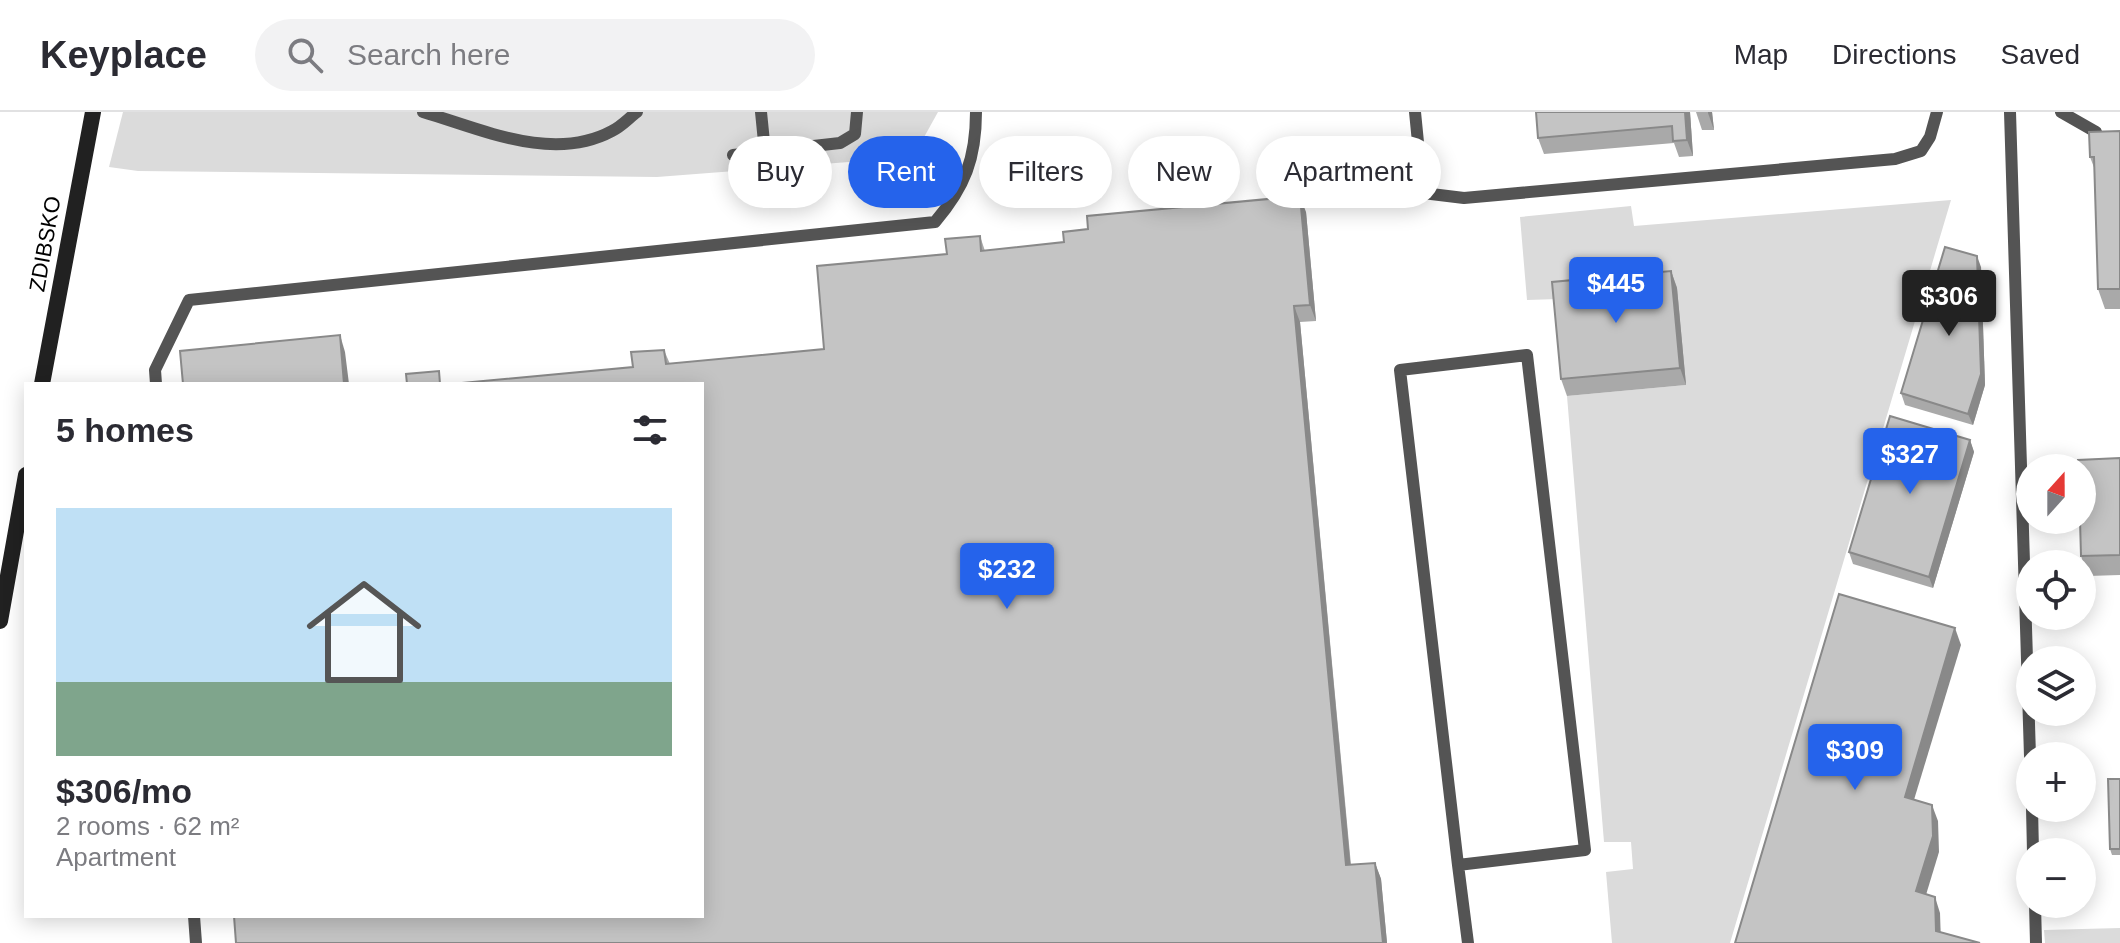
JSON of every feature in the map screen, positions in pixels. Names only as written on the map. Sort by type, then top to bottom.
[{"type":"main road","name":"ZDIBSKO","points":[[42,382],[93,112]]},
{"type":"main road","points":[[0,621],[24,486]]},
{"type":"lane","points":[[423,112],[530,142],[574,145],[613,131],[637,112]]},
{"type":"lane","points":[[761,112],[763,136]]},
{"type":"lane","points":[[832,144],[855,134],[857,112]]},
{"type":"lane","points":[[156,382],[155,370],[189,300],[935,222],[956,198],[969,168],[976,112]]},
{"type":"lane","points":[[1415,112],[1423,193],[1464,198],[1895,159],[1921,151],[1930,137],[1937,112]]},
{"type":"lane","points":[[2010,112],[2030,742]]},
{"type":"lane","points":[[2061,112],[2096,132]]},
{"type":"lane","points":[[1458,865],[1585,850],[1527,355],[1400,370],[1458,865],[1468,943]]},
{"type":"lane","points":[[194,918],[196,943]]},
{"type":"lane","points":[[2035,918],[2036,943]]},
{"type":"shaded area","points":[[123,112],[938,112],[925,136],[848,136],[848,162],[832,163],[832,136],[728,136],[728,171],[657,177],[138,171],[109,167]]},
{"type":"shaded area","points":[[1951,200],[1730,943],[1612,943],[1606,872],[1633,869],[1631,842],[1604,842],[1567,396],[1686,385],[1558,299],[1527,300],[1520,217],[1631,206],[1634,226]]},
{"type":"shaded area","points":[[2120,928],[2120,943],[2045,943],[2044,930]]},
{"type":"building","points":[[1536,112],[1685,112],[1687,140],[1673,141],[1672,126],[1538,138]]},
{"type":"building","points":[[2120,131],[2120,289],[2098,289],[2094,157],[2090,157],[2089,132]]},
{"type":"building","points":[[1256,200],[1256,208],[1301,208],[1310,305],[1294,306],[1346,865],[1375,863],[1383,943],[236,943],[234,918],[704,918],[704,382],[472,382],[633,367],[631,352],[664,350],[666,364],[824,349],[817,266],[947,254],[945,239],[980,236],[981,251],[1064,242],[1063,232],[1088,229],[1087,216],[1172,208],[1240,208],[1240,202]]},
{"type":"building","points":[[1945,247],[1977,256],[1981,374],[1968,414],[1901,393]]},
{"type":"building","points":[[1671,271],[1680,368],[1561,379],[1552,282]]},
{"type":"building","points":[[340,335],[344,382],[183,382],[180,351]]},
{"type":"building","points":[[439,371],[440,382],[407,382],[406,374]]},
{"type":"building","points":[[1890,416],[1970,440],[1929,577],[1849,552]]},
{"type":"building","points":[[2120,458],[2120,555],[2096,556],[2096,550],[2081,550],[2080,534],[2096,534],[2096,459]]},
{"type":"building","points":[[1839,594],[1955,628],[1905,797],[1932,805],[1933,836],[1916,891],[1935,897],[1936,931],[1980,943],[1735,943]]},
{"type":"building","points":[[2108,779],[2120,779],[2120,849],[2110,849]]}]
